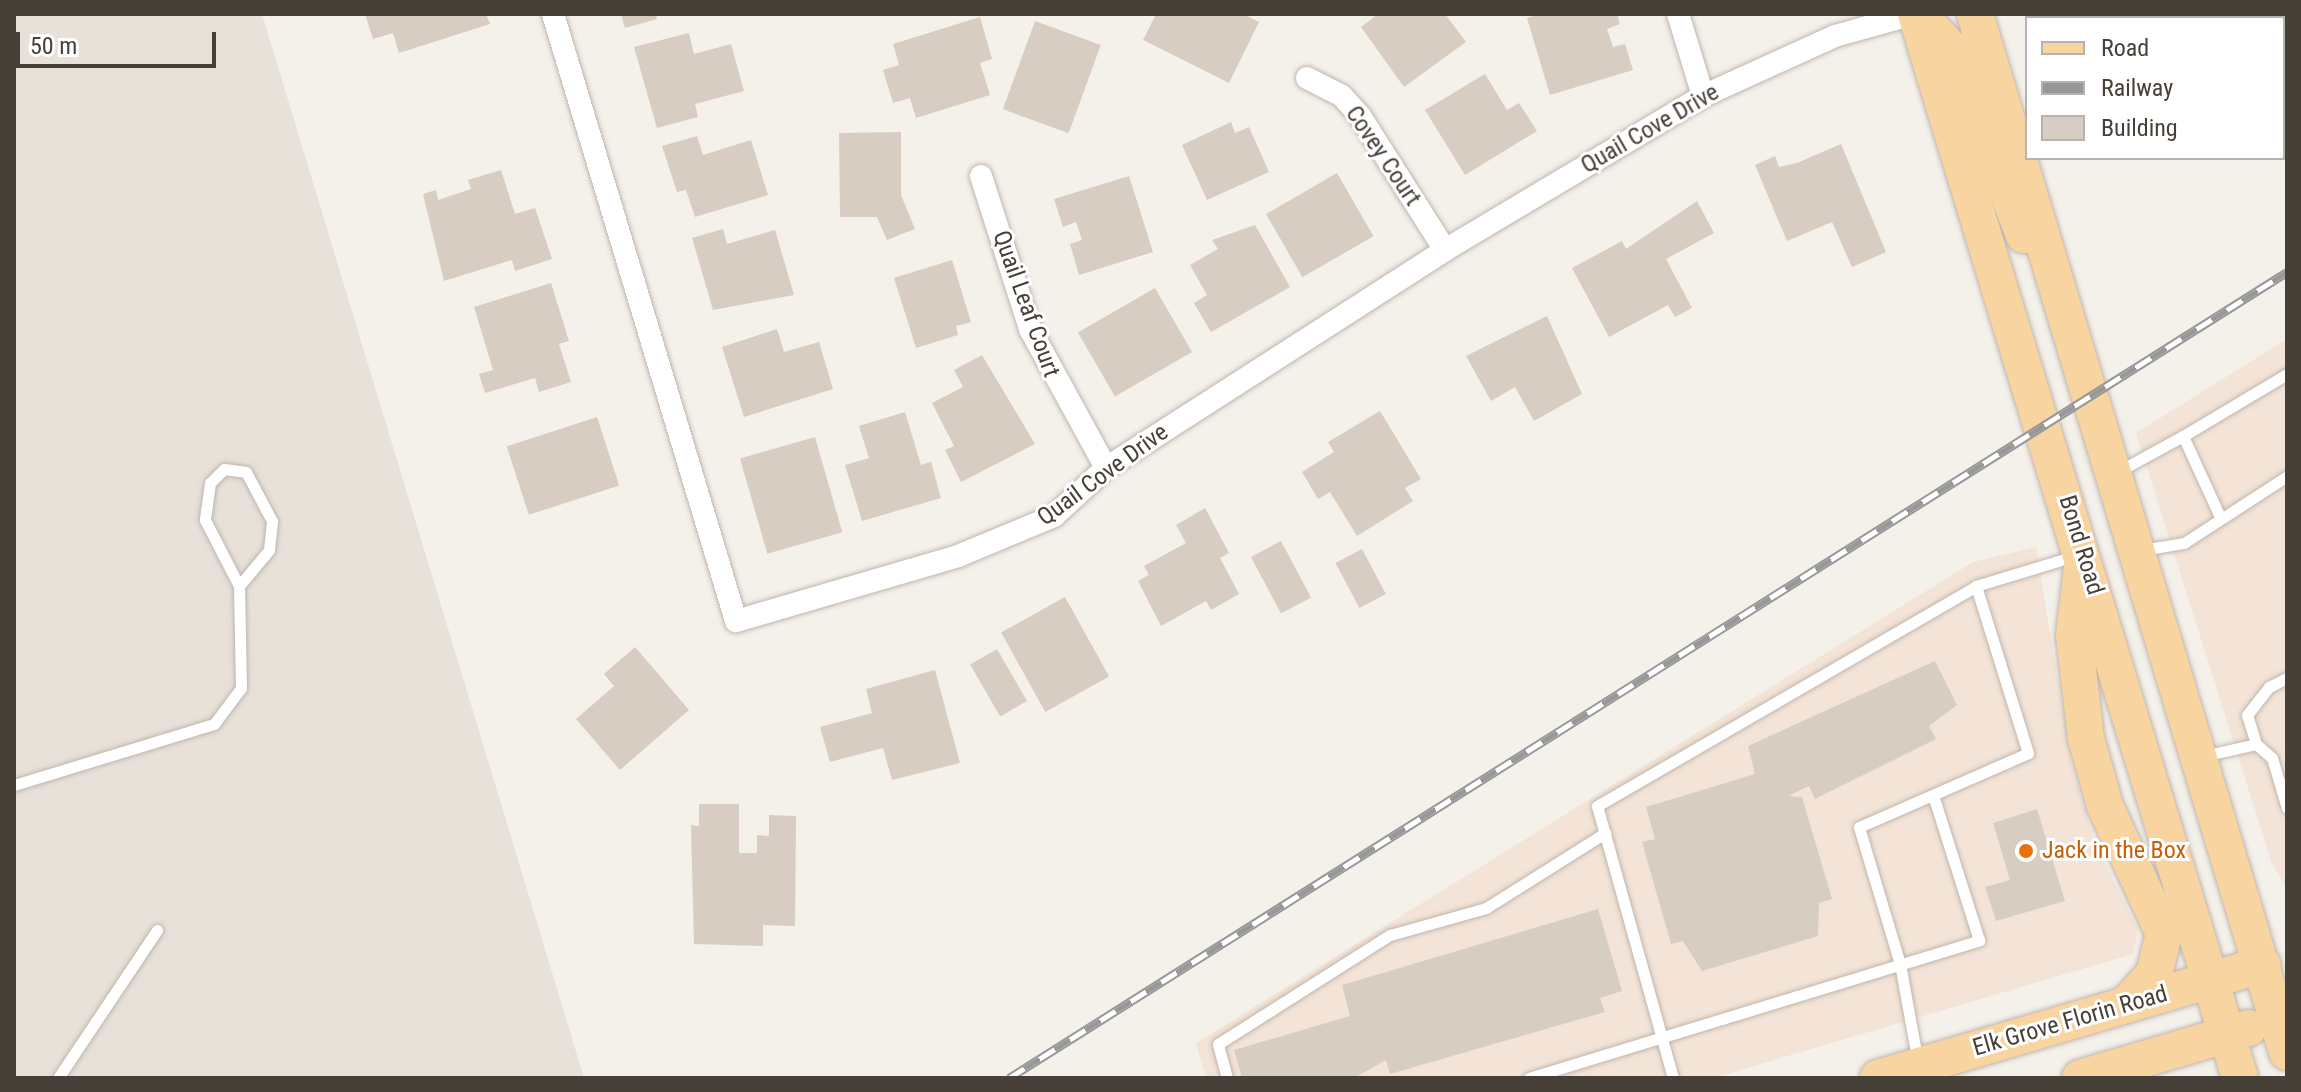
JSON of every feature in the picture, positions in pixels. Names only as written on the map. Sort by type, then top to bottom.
[{"type":"main road","points":[[1915,14],[1954,52],[2023,235],[2058,282]]},
{"type":"main road","name":"Bond Road","points":[[1915,14],[2084,553],[2240,1078]]},
{"type":"main road","points":[[1975,14],[2141,550],[2282,1036],[2227,1035],[2080,1078]]},
{"type":"main road","points":[[2084,553],[2074,635],[2086,738],[2105,806],[2164,934],[2154,974],[2126,1005]]},
{"type":"main road","name":"Elk Grove Florin Road","points":[[1878,1078],[2263,965]]},
{"type":"street","name":"Quail Cove Drive","points":[[553,14],[736,621],[1001,542],[1054,516],[1106,468],[1445,250],[1703,96],[1835,36],[1915,14]]},
{"type":"street","points":[[1678,14],[1703,96]]},
{"type":"street","name":"Covey Court","points":[[1307,78],[1342,96],[1360,116],[1445,250]]},
{"type":"street","name":"Quail Leaf Court","points":[[981,176],[1030,329],[1106,468]]},
{"type":"lane","points":[[2117,472],[2287,374]]},
{"type":"lane","points":[[2183,436],[2220,517]]},
{"type":"lane","points":[[14,785],[214,724],[241,688],[239,586],[205,520],[210,483],[224,469],[246,472],[272,521],[269,550],[239,586]]},
{"type":"lane","points":[[2141,550],[2184,543],[2287,476]]},
{"type":"lane","points":[[1673,1078],[1597,806],[1976,586],[2084,553]]},
{"type":"lane","points":[[1919,1065],[1900,964],[1859,827],[2028,753],[1976,586]]},
{"type":"lane","points":[[2287,678],[2269,687],[2247,715],[2256,744],[2272,758],[2287,808]]},
{"type":"lane","points":[[2202,756],[2256,744]]},
{"type":"lane","points":[[1529,1078],[1979,940],[1933,795]]},
{"type":"lane","points":[[1227,1078],[1218,1044],[1390,935],[1486,908],[1605,833]]},
{"type":"lane","points":[[58,1078],[157,930]]},
{"type":"shaded area","points":[[14,14],[262,14],[584,1078],[14,1078]]},
{"type":"shaded area","points":[[2287,339],[2287,888],[2272,864],[2136,433]]},
{"type":"shaded area","points":[[2036,547],[2071,761],[2094,841],[2138,930],[2133,954],[1713,1078],[1206,1078],[1196,1043],[1973,562]]},
{"type":"building","points":[[365,14],[486,14],[490,24],[399,53],[393,33],[373,39]]},
{"type":"building","points":[[621,14],[656,14],[657,19],[625,28]]},
{"type":"building","points":[[1156,14],[1243,14],[1259,22],[1229,83],[1143,40]]},
{"type":"building","points":[[1378,14],[1445,14],[1466,42],[1404,87],[1361,27]]},
{"type":"building","points":[[1542,14],[1617,14],[1620,24],[1607,29],[1613,47],[1625,44],[1633,70],[1550,95],[1527,18]]},
{"type":"building","points":[[2153,14],[2217,14],[2217,16]]},
{"type":"building","points":[[980,17],[992,59],[980,63],[990,95],[916,118],[910,98],[893,103],[883,70],[899,65],[893,44]]},
{"type":"building","points":[[1035,21],[1101,45],[1069,133],[1003,109]]},
{"type":"building","points":[[689,33],[694,54],[731,44],[744,91],[695,104],[698,117],[657,128],[634,47]]},
{"type":"building","points":[[1485,74],[1507,110],[1519,103],[1537,131],[1465,175],[1425,110]]},
{"type":"building","points":[[1231,122],[1235,133],[1249,127],[1269,172],[1207,200],[1182,145]]},
{"type":"building","points":[[901,132],[901,195],[915,229],[887,240],[877,217],[840,217],[839,133]]},
{"type":"building","points":[[697,136],[703,155],[751,140],[768,195],[695,217],[686,190],[677,192],[662,146]]},
{"type":"building","points":[[1841,144],[1886,252],[1852,267],[1832,222],[1787,241],[1755,165],[1775,156],[1779,167],[1797,163]]},
{"type":"building","points":[[501,170],[515,214],[535,208],[552,259],[515,271],[512,260],[444,281],[423,194],[436,190],[438,200],[471,189],[468,180]]},
{"type":"building","points":[[1337,173],[1374,236],[1302,277],[1266,214]]},
{"type":"building","points":[[1129,176],[1153,252],[1079,275],[1070,244],[1082,240],[1076,222],[1063,227],[1054,199]]},
{"type":"building","points":[[1697,201],[1714,233],[1666,259],[1692,308],[1675,317],[1668,305],[1609,337],[1572,268],[1622,241],[1626,249]]},
{"type":"building","points":[[1255,225],[1290,287],[1211,332],[1194,303],[1207,295],[1190,265],[1218,249],[1212,240]]},
{"type":"building","points":[[723,229],[727,244],[775,230],[794,295],[713,310],[692,238]]},
{"type":"building","points":[[952,260],[971,322],[956,326],[958,335],[916,348],[894,278]]},
{"type":"building","points":[[551,283],[569,341],[559,344],[571,382],[539,392],[535,378],[485,393],[479,374],[493,370],[474,307]]},
{"type":"building","points":[[1155,288],[1192,352],[1115,397],[1078,333]]},
{"type":"building","points":[[1547,316],[1582,394],[1534,421],[1515,387],[1491,401],[1466,356]]},
{"type":"building","points":[[777,329],[784,352],[819,342],[833,389],[744,417],[722,347]]},
{"type":"building","points":[[982,355],[1035,444],[961,482],[945,450],[954,446],[932,403],[963,387],[954,370]]},
{"type":"building","points":[[1380,411],[1421,479],[1405,488],[1413,501],[1357,536],[1330,492],[1318,499],[1302,472],[1334,452],[1328,442]]},
{"type":"building","points":[[905,412],[921,465],[931,462],[941,498],[862,521],[845,465],[869,458],[859,426]]},
{"type":"building","points":[[597,417],[619,485],[529,515],[507,446]]},
{"type":"building","points":[[815,437],[842,532],[767,554],[740,458]]},
{"type":"building","points":[[1205,508],[1229,553],[1220,558],[1239,594],[1211,610],[1206,601],[1161,626],[1138,581],[1149,575],[1144,566],[1186,543],[1176,525]]},
{"type":"building","points":[[1281,541],[1311,598],[1281,613],[1251,557]]},
{"type":"building","points":[[1362,549],[1386,594],[1359,608],[1336,563]]},
{"type":"building","points":[[1065,597],[1109,677],[1045,712],[1001,632]]},
{"type":"building","points":[[635,647],[689,710],[620,770],[576,719],[614,686],[604,674]]},
{"type":"building","points":[[997,649],[1027,701],[1000,716],[970,664]]},
{"type":"building","points":[[1935,661],[1957,705],[1929,726],[1936,739],[1815,799],[1809,786],[1788,796],[1802,797],[1832,899],[1819,903],[1818,936],[1702,971],[1683,941],[1671,944],[1642,842],[1655,839],[1646,807],[1755,774],[1748,746]]},
{"type":"building","points":[[935,670],[960,763],[892,780],[883,748],[830,762],[820,727],[872,713],[866,689]]},
{"type":"building","points":[[699,804],[739,804],[739,853],[757,853],[757,835],[769,836],[769,815],[796,816],[795,926],[763,925],[763,946],[694,944],[691,825],[699,826]]},
{"type":"building","name":"Jack in the Box","points":[[2037,809],[2065,901],[1996,921],[1985,887],[2010,880],[1993,823]]},
{"type":"building","points":[[1598,909],[1622,991],[1600,998],[1605,1012],[1390,1074],[1386,1060],[1354,1078],[1242,1078],[1234,1050],[1350,1016],[1342,985]]},
{"type":"railway","points":[[1009,1078],[2287,272]]},
{"type":"place","name":"Jack in the Box","points":[[2026,851]]}]
